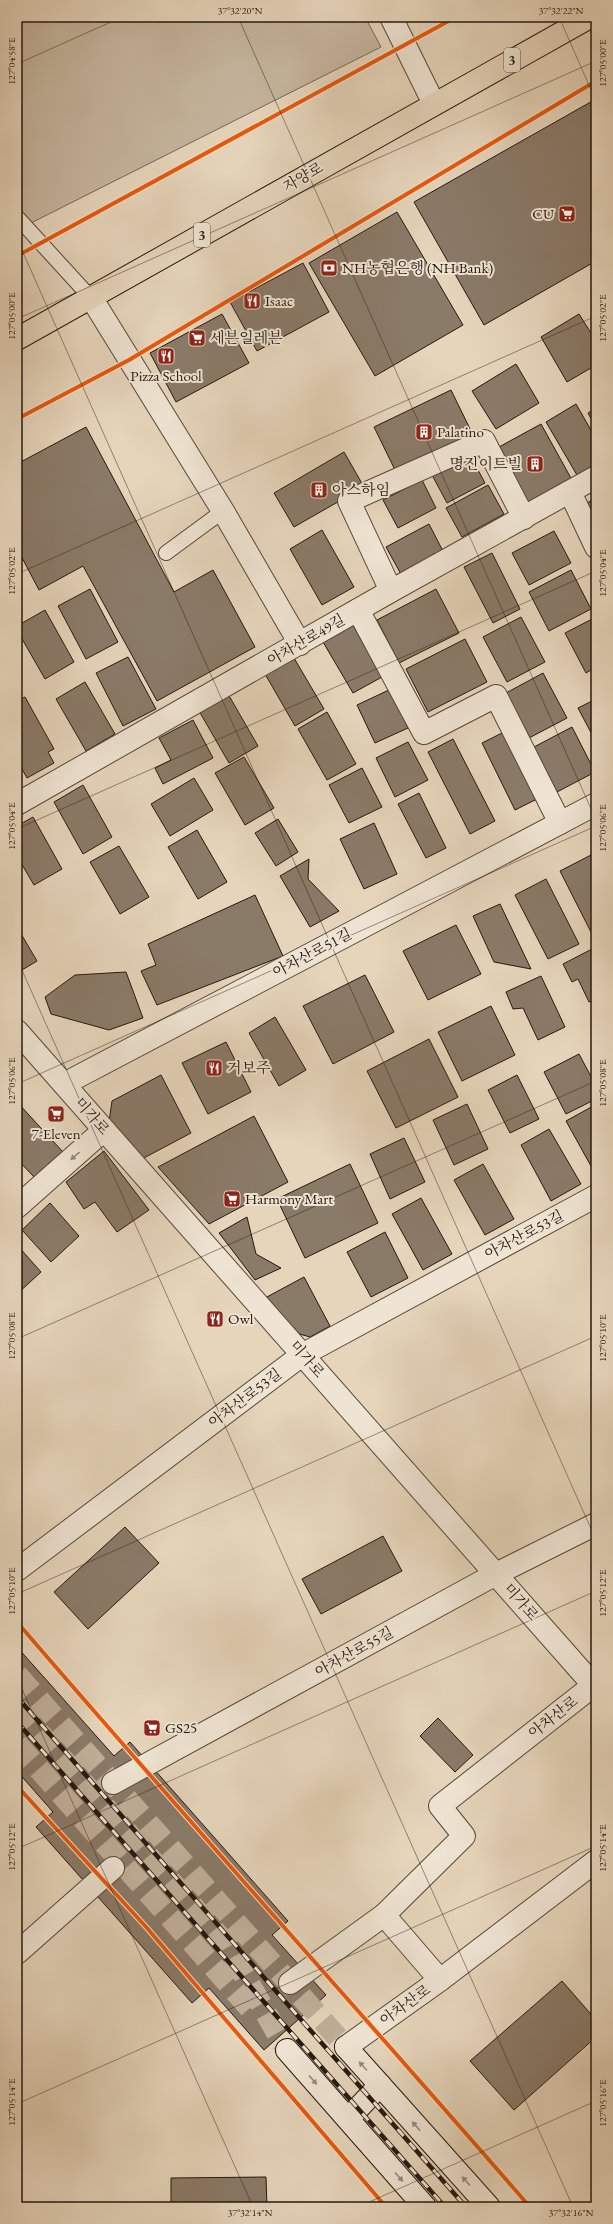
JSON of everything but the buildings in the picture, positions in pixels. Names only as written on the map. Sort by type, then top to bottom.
[{"type":"main road","name":"자양로","points":[[17,339],[92,299],[590,17]]},
{"type":"street","points":[[391,17],[434,104]]},
{"type":"street","points":[[92,299],[222,511],[300,644]]},
{"type":"street","points":[[391,591],[349,501],[484,441],[524,518]]},
{"type":"street","name":"아차산로49길","points":[[17,804],[391,591],[596,477]]},
{"type":"street","points":[[570,492],[596,547]]},
{"type":"street","points":[[358,610],[424,734],[496,696],[560,823]]},
{"type":"street","name":"아차산로51길","points":[[64,1084],[596,804]]},
{"type":"street","name":"미가로","points":[[17,1031],[595,1687]]},
{"type":"street","points":[[17,1207],[104,1130]]},
{"type":"street","name":"아차산로53길","points":[[17,1570],[302,1355],[596,1196]]},
{"type":"street","name":"아차산로55길","points":[[113,1783],[496,1574],[596,1524]]},
{"type":"street","name":"아차산로","points":[[290,1983],[384,1915],[464,1836],[440,1806],[595,1687]]},
{"type":"street","name":"아차산로","points":[[489,2207],[346,2047],[440,1980],[596,1861]]},
{"type":"street","points":[[17,1953],[113,1868]]},
{"type":"street","points":[[384,1915],[440,1980]]},
{"type":"street","points":[[287,2050],[425,2207]]},
{"type":"street","points":[[348,2119],[380,2086]]},
{"type":"lane","points":[[17,217],[92,299]]},
{"type":"lane","points":[[166,553],[222,511]]},
{"type":"shaded area","points":[[17,17],[365,17],[381,47],[17,230]]},
{"type":"tunnel","points":[[17,1675],[346,2047]]},
{"type":"tunnel","points":[[17,1708],[227,1945],[287,2050]]},
{"type":"tunnel","points":[[17,1744],[257,2016]]},
{"type":"railway","points":[[17,1697],[466,2207]]},
{"type":"railway","points":[[17,1722],[445,2207]]},
{"type":"cycle path","points":[[17,256],[456,17]]},
{"type":"cycle path","points":[[17,419],[129,360],[596,81]]},
{"type":"cycle path","points":[[17,1622],[530,2207]]},
{"type":"cycle path","points":[[17,1786],[147,1928],[386,2207]]},
{"type":"place","name":"CU","points":[[567,214]]},
{"type":"place","name":"NH농협은행 (NH Bank)","points":[[329,268]]},
{"type":"place","name":"Isaac","points":[[252,301]]},
{"type":"place","name":"세븐일레븐","points":[[197,338]]},
{"type":"place","name":"Pizza School","points":[[166,356]]},
{"type":"place","name":"Palatino","points":[[424,432]]},
{"type":"place","name":"명진이트빌","points":[[535,464]]},
{"type":"place","name":"아스하임","points":[[319,490]]},
{"type":"place","name":"거보주","points":[[214,1068]]},
{"type":"place","name":"7-Eleven","points":[[56,1114]]},
{"type":"place","name":"Harmony Mart","points":[[232,1199]]},
{"type":"place","name":"Owl","points":[[215,1319]]},
{"type":"place","name":"GS25","points":[[152,1728]]}]
